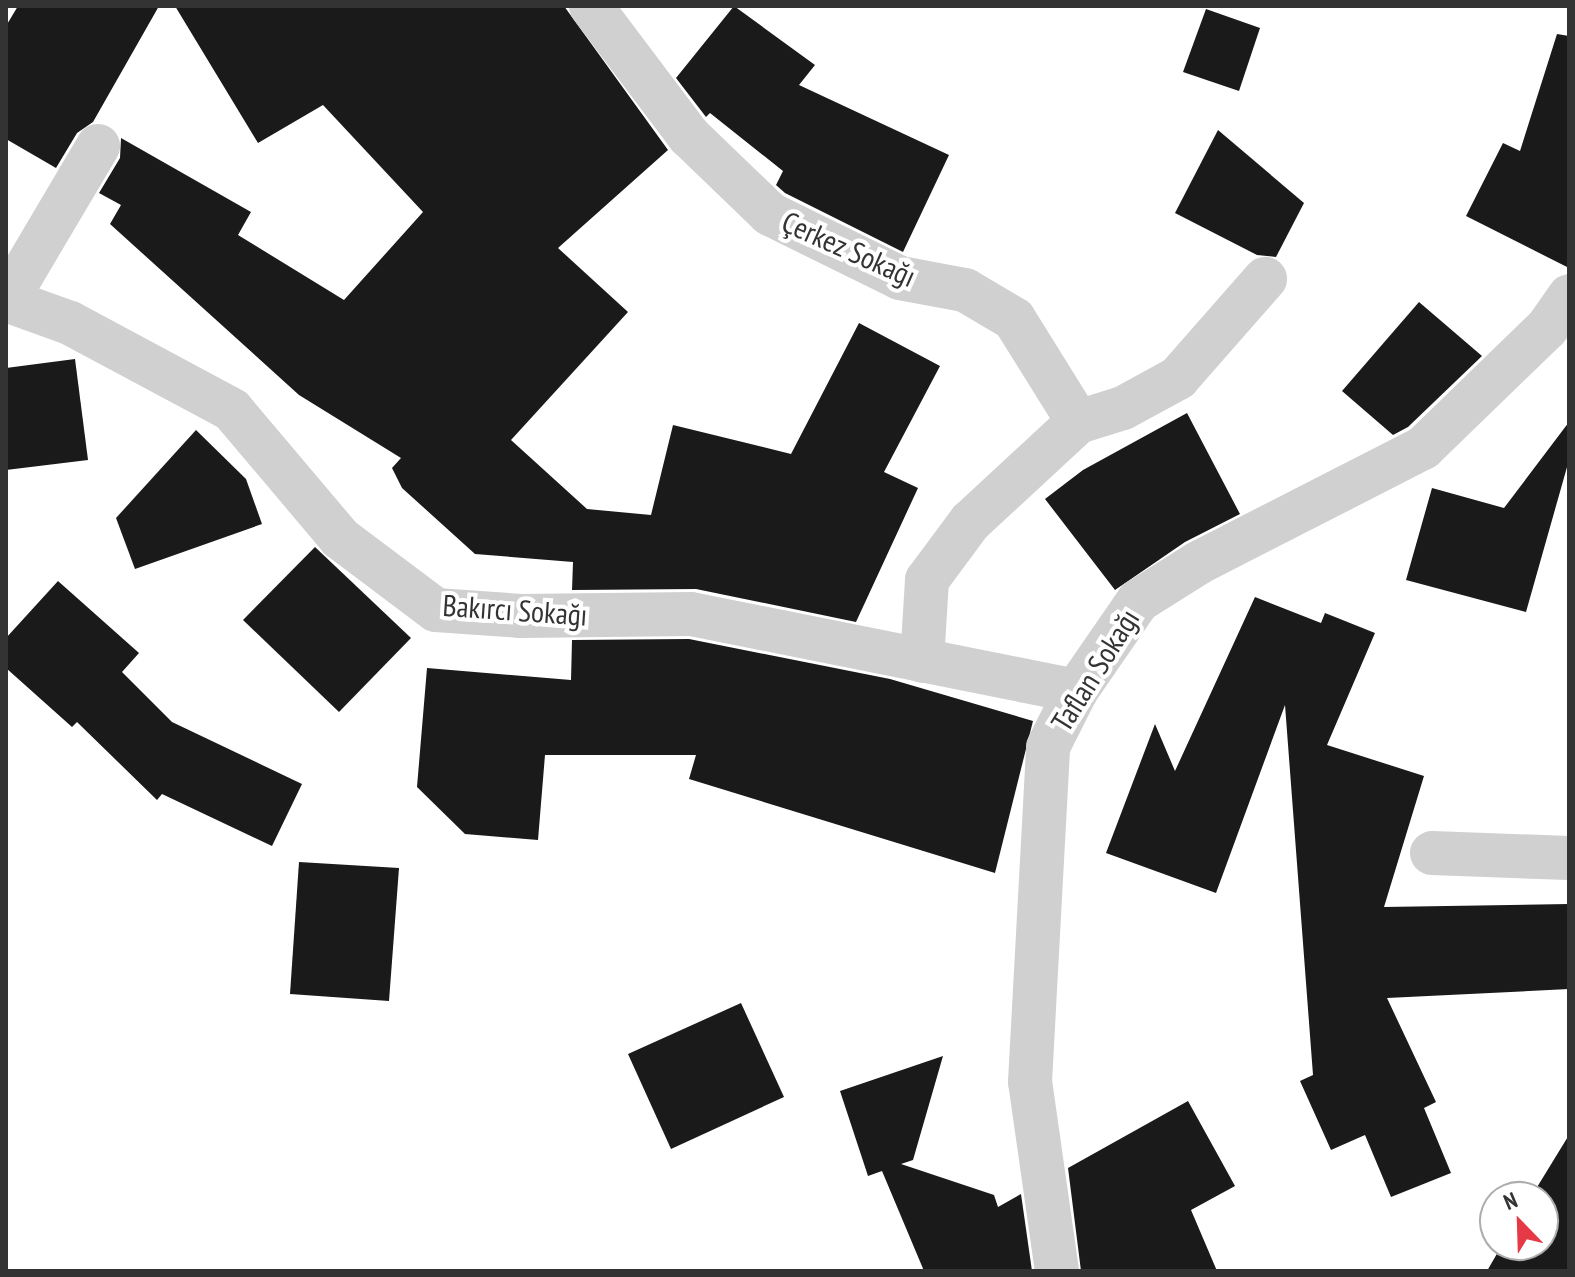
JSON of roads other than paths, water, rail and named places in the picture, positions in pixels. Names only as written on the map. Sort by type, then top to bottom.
[{"type":"street","name":"Çerkez Sokağı","points":[[591,6],[689,136],[770,214],[900,278],[965,290],[1014,319],[1078,422]]},
{"type":"street","points":[[6,300],[98,146]]},
{"type":"street","points":[[922,661],[927,580],[970,522],[1078,422],[1123,408],[1178,378],[1265,279]]},
{"type":"street","name":"Taflan Sokağı","points":[[1057,1271],[1030,1082],[1048,747],[1076,691],[1138,601],[1198,563],[1423,448],[1547,328],[1569,296]]},
{"type":"street","name":"Bakırcı Sokağı","points":[[6,300],[70,323],[232,410],[340,538],[436,610],[521,616],[691,614],[1076,691]]},
{"type":"street","points":[[1432,853],[1569,858]]}]
